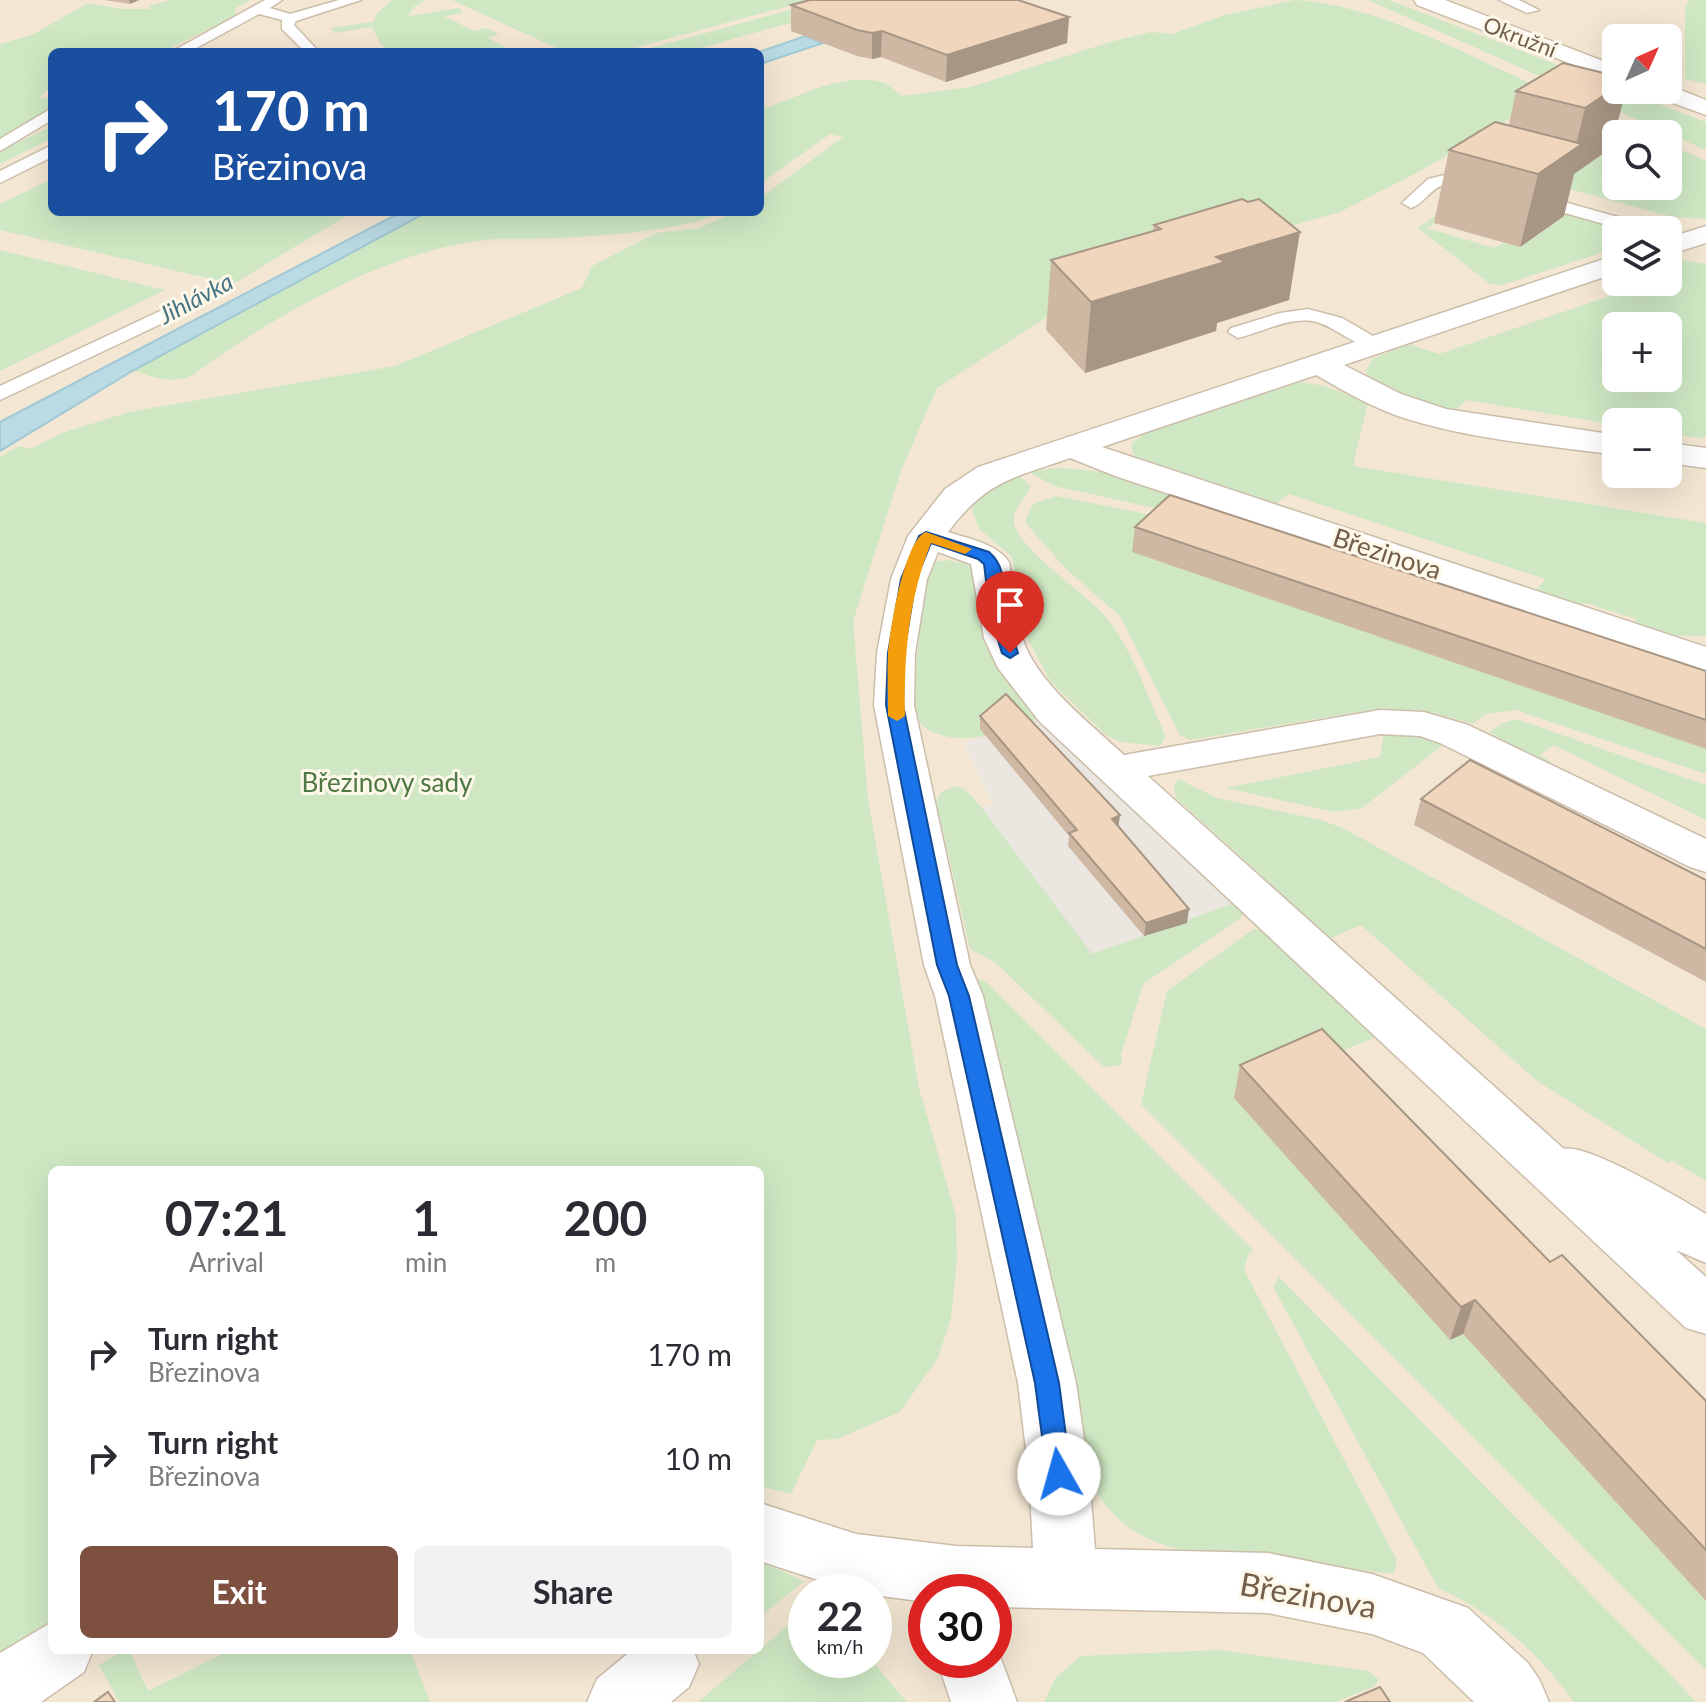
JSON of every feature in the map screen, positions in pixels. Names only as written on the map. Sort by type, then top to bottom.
[{"type":"street","name":"Okružní","points":[[1425,0],[1602,69]]},
{"type":"street","points":[[1682,99],[1706,108]]},
{"type":"street","points":[[1066,1578],[1059,1474],[1047,1383],[959,996],[947,965],[894,705],[896,653],[909,579],[926,536],[957,496],[990,474],[1602,269]]},
{"type":"street","points":[[1317,363],[1366,391],[1416,411],[1450,420],[1602,443]]},
{"type":"street","name":"Březinova","points":[[1069,446],[1130,470],[1706,660]]},
{"type":"street","points":[[1682,455],[1706,458]]},
{"type":"street","points":[[926,536],[984,556],[991,562],[1003,638],[1018,668],[1053,712],[1706,1311]]},
{"type":"street","points":[[1116,769],[1372,723],[1424,724],[1454,734],[1706,857]]},
{"type":"street","points":[[1532,1150],[1643,1202],[1706,1241]]},
{"type":"street","name":"Březinova","points":[[764,1533],[856,1563],[909,1574]]},
{"type":"street","name":"Březinova","points":[[1012,1581],[1066,1578],[1268,1583],[1372,1604],[1445,1630],[1505,1686],[1516,1702]]},
{"type":"street","points":[[0,1691],[55,1654]]},
{"type":"street","points":[[976,1678],[984,1702]]},
{"type":"lane","points":[[186,48],[275,0]]},
{"type":"lane","points":[[260,10],[290,18],[354,0]]},
{"type":"lane","points":[[1506,0],[1532,10]]},
{"type":"lane","points":[[290,18],[287,26],[309,48]]},
{"type":"lane","points":[[0,146],[48,116]]},
{"type":"lane","points":[[0,178],[48,152]]},
{"type":"lane","points":[[1411,203],[1426,185],[1449,178],[1602,218]]},
{"type":"lane","points":[[0,394],[192,302]]},
{"type":"lane","points":[[1238,332],[1297,313],[1312,313],[1327,317],[1375,343]]},
{"type":"shaded area","points":[[0,0],[1706,0],[1706,1702],[0,1702]]},
{"type":"shaded area","points":[[1040,718],[1235,903],[1092,954],[982,808],[993,804],[963,743]]},
{"type":"green space","points":[[170,0],[250,0],[236,8],[235,16],[171,48],[48,48],[48,90],[39,98],[48,99],[48,110],[0,140],[0,44],[32,35],[88,3],[121,9],[149,9],[151,5]]},
{"type":"green space","points":[[392,0],[425,0],[414,7],[408,16],[459,8],[463,13],[444,16],[474,31],[486,28],[499,34],[488,38],[507,48],[385,48],[372,27],[335,33],[331,28],[373,22],[378,12]]},
{"type":"green space","points":[[452,0],[810,0],[635,48],[556,48]]},
{"type":"green space","points":[[826,0],[873,0],[700,48],[651,48]]},
{"type":"green space","name":"Březinovy sady","points":[[1295,0],[1358,11],[1453,47],[1543,89],[1543,99],[1422,170],[1340,212],[1109,277],[937,388],[901,471],[853,621],[868,799],[919,1088],[956,1216],[957,1261],[951,1318],[938,1358],[900,1412],[837,1439],[817,1440],[791,1494],[764,1487],[764,1166],[48,1166],[48,1625],[0,1653],[0,457],[20,446],[31,449],[62,433],[129,412],[395,366],[582,288],[592,266],[656,233],[699,228],[727,216],[764,216],[764,195],[843,137],[830,134],[764,181],[764,108],[820,87],[867,80],[885,83],[902,96],[971,87],[1110,42],[1151,32],[1172,34],[1225,15]]},
{"type":"green space","points":[[1368,0],[1389,0],[1602,82],[1602,104]]},
{"type":"green space","points":[[1689,0],[1706,0],[1706,84],[1685,79],[1685,9]]},
{"type":"green space","points":[[1569,99],[1615,120],[1602,120],[1602,198],[1479,165]]},
{"type":"green space","points":[[1602,104],[1659,104],[1706,122],[1706,150],[1682,139],[1682,120],[1638,120]]},
{"type":"green space","points":[[48,128],[48,140],[0,164],[0,151]]},
{"type":"green space","points":[[1682,150],[1706,161],[1706,219],[1669,216],[1610,200],[1682,200]]},
{"type":"green space","points":[[48,181],[48,216],[346,216],[233,284],[0,230],[0,204]]},
{"type":"green space","points":[[1478,189],[1602,223],[1602,253],[1502,285],[1490,284],[1418,228],[1446,208],[1454,210],[1427,228],[1494,248],[1503,243],[1520,247]]},
{"type":"green space","points":[[420,216],[712,216],[655,230],[477,241],[440,248],[403,259],[328,292],[257,332],[193,375],[164,379],[134,370]]},
{"type":"green space","points":[[0,250],[165,290],[0,371]]},
{"type":"green space","points":[[1682,260],[1706,264],[1706,435],[1703,438],[1682,436],[1682,408],[1602,408],[1602,423],[1467,400],[1452,412],[1443,414],[1369,381],[1366,371],[1372,359],[1408,344],[1439,354],[1610,296],[1682,296]]},
{"type":"green space","points":[[1303,382],[1368,402],[1353,466],[1706,523],[1706,636],[1659,635],[1632,626],[1636,619],[1586,603],[1578,609],[1533,595],[1545,579],[1289,494],[1269,509],[1139,462],[1132,451],[1132,443],[1146,432]]},
{"type":"green space","points":[[1061,468],[1107,472],[1187,498],[1188,504],[1178,513],[1054,486],[1027,471]]},
{"type":"green space","points":[[1016,474],[1030,485],[1014,518],[1019,534],[1040,558],[1095,606],[1114,627],[1130,655],[1163,730],[1165,737],[1160,746],[1120,742],[1106,735],[1051,682],[1024,632],[1012,557],[979,529],[971,506],[978,497]]},
{"type":"green space","points":[[1056,496],[1171,519],[1706,749],[1706,774],[1516,710],[1485,714],[1473,724],[1430,712],[1382,708],[1190,740],[1180,735],[1121,617],[1066,569],[1025,521],[1033,504]]},
{"type":"green space","points":[[947,560],[967,564],[976,572],[979,623],[983,637],[995,662],[1040,718],[994,734],[961,738],[931,731],[917,721],[913,698],[925,572],[936,562]]},
{"type":"green space","points":[[1516,719],[1706,785],[1706,820],[1554,745],[1540,755],[1551,762],[1548,765],[1489,732]]},
{"type":"green space","points":[[1384,732],[1448,741],[1362,808],[1335,812],[1226,788],[1380,757]]},
{"type":"green space","points":[[1178,779],[1217,798],[1321,820],[1343,828],[1706,1029],[1706,1181],[1671,1160],[1668,1163],[1537,1081],[1361,925],[1331,938],[1176,798],[1174,787]]},
{"type":"green space","points":[[955,786],[965,789],[982,808],[1092,954],[1235,903],[1244,910],[1241,918],[1143,984],[1121,1055],[1122,1065],[1104,1067],[996,963],[970,949],[936,801],[941,792]]},
{"type":"green space","points":[[1254,929],[1265,930],[1379,1036],[1314,1062],[1450,1340],[1463,1334],[1706,1601],[1706,1670],[1141,1104],[1167,991]]},
{"type":"green space","points":[[977,978],[987,983],[1253,1250],[1248,1255],[1244,1270],[1397,1560],[1394,1574],[1177,1549],[1130,1529],[1111,1511],[1094,1487],[1038,1221]]},
{"type":"green space","points":[[1279,1277],[1696,1702],[1574,1702],[1545,1666],[1514,1636],[1459,1598],[1438,1588],[1273,1287]]},
{"type":"green space","points":[[764,1563],[789,1574],[788,1594],[764,1614]]},
{"type":"green space","points":[[788,1626],[788,1678],[886,1678],[907,1702],[698,1702],[754,1654],[764,1654],[764,1646]]},
{"type":"green space","points":[[1219,1650],[1368,1671],[1379,1680],[1373,1687],[1335,1702],[1044,1702],[1056,1677],[1081,1656]]},
{"type":"green space","points":[[118,1654],[131,1654],[148,1691],[222,1654],[412,1654],[430,1702],[119,1702],[99,1665]]},
{"type":"water","points":[[805,36],[823,43],[764,63],[764,50]]},
{"type":"water","points":[[393,216],[420,216],[134,370],[0,451],[0,422]]},
{"type":"building","points":[[810,0],[1018,0],[1069,17],[947,55],[882,31],[857,30],[791,5]]},
{"type":"building","points":[[1563,63],[1602,73],[1602,96],[1585,108],[1516,91]]},
{"type":"building","points":[[1495,122],[1582,144],[1538,174],[1449,150]]},
{"type":"building","points":[[1242,199],[1248,202],[1259,199],[1300,232],[1216,257],[1225,262],[1091,302],[1051,260],[1161,229],[1154,225]]},
{"type":"building","points":[[1170,495],[1706,671],[1706,720],[1135,527]]},
{"type":"building","points":[[1006,694],[1120,815],[1112,819],[1189,909],[1146,923],[1069,833],[1077,830],[980,716]]},
{"type":"building","points":[[1470,760],[1706,880],[1706,949],[1421,799]]},
{"type":"building","points":[[1322,1029],[1550,1262],[1562,1255],[1706,1401],[1706,1550],[1475,1300],[1461,1307],[1240,1065]]},
{"type":"building","points":[[1380,1687],[1390,1702],[1345,1702]]},
{"type":"building","points":[[108,1692],[115,1702],[94,1702]]},
{"type":"slow traffic","points":[[897,716],[894,705],[896,653],[909,579],[926,536],[965,549]]},
{"type":"route","points":[[1010,653],[997,614],[991,562],[984,556],[926,536],[909,579],[896,653],[894,705],[947,965],[959,996],[1047,1383],[1059,1474]]},
{"type":"water label","name":"Jihlávka","points":[[196,299]]}]
